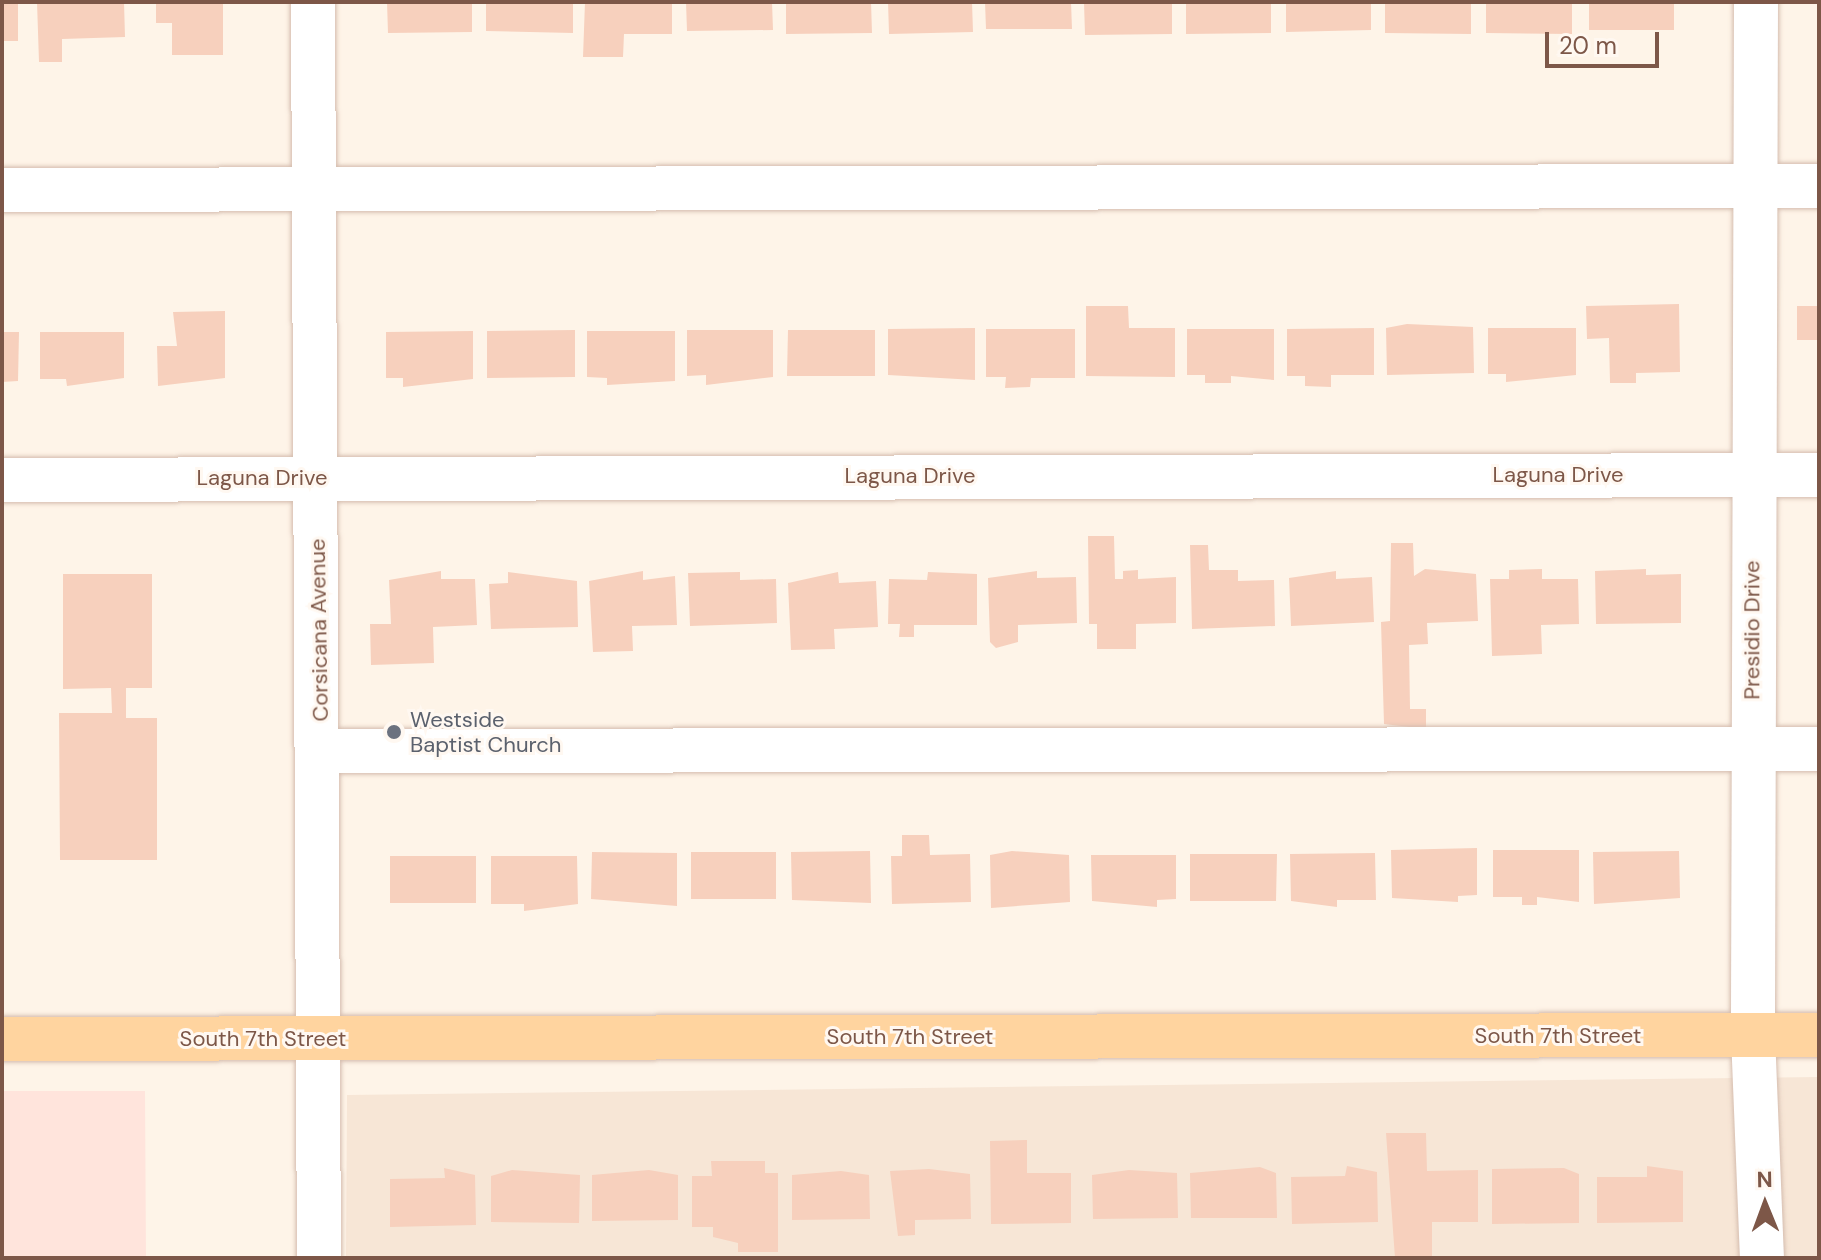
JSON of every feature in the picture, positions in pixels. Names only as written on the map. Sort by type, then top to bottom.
[{"type":"main road","name":"South 7th Street","points":[[2,1039],[1819,1035]]},
{"type":"street","name":"Corsicana Avenue","points":[[313,2],[323,1038],[319,1258]]},
{"type":"street","name":"Presidio Drive","points":[[1756,2],[1750,184],[1753,1035],[1762,1258]]},
{"type":"street","points":[[2,190],[315,186],[1819,186]]},
{"type":"street","name":"Laguna Drive","points":[[2,480],[1819,475]]},
{"type":"street","points":[[320,751],[1819,749]]},
{"type":"shaded area","points":[[1819,1077],[1819,1258],[346,1258],[347,1095]]},
{"type":"shaded area","points":[[2,1091],[145,1091],[146,1258],[2,1258]]},
{"type":"building","points":[[2,2],[18,2],[18,41],[2,41]]},
{"type":"building","points":[[37,2],[124,2],[125,37],[62,39],[62,62],[39,62]]},
{"type":"building","points":[[156,2],[223,2],[223,55],[172,55],[172,23],[156,23]]},
{"type":"building","points":[[387,2],[472,2],[472,32],[388,33]]},
{"type":"building","points":[[486,2],[573,2],[573,33],[486,31]]},
{"type":"building","points":[[585,2],[672,2],[672,34],[624,34],[623,57],[583,57]]},
{"type":"building","points":[[686,2],[772,2],[773,30],[687,31]]},
{"type":"building","points":[[786,2],[871,2],[872,33],[786,34]]},
{"type":"building","points":[[888,2],[972,2],[973,32],[889,34]]},
{"type":"building","points":[[985,2],[1071,2],[1072,29],[986,29]]},
{"type":"building","points":[[1084,2],[1172,2],[1172,34],[1085,35]]},
{"type":"building","points":[[1186,2],[1271,2],[1271,33],[1186,34]]},
{"type":"building","points":[[1286,2],[1371,2],[1371,30],[1286,32]]},
{"type":"building","points":[[1385,2],[1471,2],[1471,34],[1385,33]]},
{"type":"building","points":[[1486,2],[1572,2],[1572,34],[1486,33]]},
{"type":"building","points":[[1589,2],[1674,2],[1674,30],[1589,30]]},
{"type":"building","points":[[1679,304],[1680,372],[1636,373],[1636,383],[1610,383],[1609,338],[1587,339],[1586,306]]},
{"type":"building","points":[[1086,306],[1128,306],[1129,328],[1175,328],[1175,377],[1086,376]]},
{"type":"building","points":[[1797,306],[1819,306],[1819,340],[1797,340]]},
{"type":"building","points":[[225,311],[225,378],[158,386],[157,346],[177,346],[173,312]]},
{"type":"building","points":[[1407,324],[1473,327],[1474,373],[1387,375],[1386,328]]},
{"type":"building","points":[[975,328],[975,380],[888,375],[888,329]]},
{"type":"building","points":[[1374,328],[1374,375],[1331,375],[1331,387],[1305,386],[1305,376],[1287,376],[1287,329]]},
{"type":"building","points":[[1488,328],[1576,328],[1576,375],[1506,382],[1506,374],[1488,374]]},
{"type":"building","points":[[986,329],[1075,329],[1075,378],[1031,378],[1030,387],[1005,388],[1006,377],[986,377]]},
{"type":"building","points":[[1187,329],[1274,329],[1274,380],[1231,376],[1231,383],[1205,383],[1205,375],[1187,375]]},
{"type":"building","points":[[575,330],[575,377],[487,378],[487,331]]},
{"type":"building","points":[[687,330],[773,330],[773,377],[706,385],[706,375],[687,376]]},
{"type":"building","points":[[788,330],[875,330],[875,376],[787,376]]},
{"type":"building","points":[[473,331],[473,379],[403,387],[403,378],[386,378],[386,332]]},
{"type":"building","points":[[587,331],[675,331],[675,381],[607,385],[607,378],[587,377]]},
{"type":"building","points":[[2,332],[19,332],[18,381],[2,382]]},
{"type":"building","points":[[40,332],[124,332],[124,378],[67,386],[66,379],[40,379]]},
{"type":"building","points":[[1088,536],[1114,536],[1115,579],[1123,579],[1123,571],[1138,570],[1138,579],[1176,577],[1176,623],[1136,624],[1136,649],[1097,649],[1097,624],[1089,624]]},
{"type":"building","points":[[1391,543],[1413,543],[1414,576],[1425,569],[1476,574],[1478,621],[1427,623],[1428,644],[1409,645],[1410,709],[1426,709],[1426,729],[1384,724],[1381,622],[1390,621]]},
{"type":"building","points":[[1190,545],[1208,545],[1209,570],[1238,570],[1238,581],[1274,580],[1275,626],[1192,629]]},
{"type":"building","points":[[1542,569],[1542,579],[1578,579],[1579,624],[1541,625],[1542,654],[1492,656],[1490,579],[1509,579],[1509,570]]},
{"type":"building","points":[[1646,569],[1646,575],[1681,574],[1681,623],[1596,624],[1595,571]]},
{"type":"building","points":[[441,571],[441,579],[475,579],[477,625],[433,627],[434,663],[371,665],[370,624],[391,624],[389,580]]},
{"type":"building","points":[[643,571],[643,580],[675,576],[677,625],[632,626],[633,651],[593,652],[589,581]]},
{"type":"building","points":[[1037,571],[1037,578],[1076,577],[1077,623],[1018,625],[1018,642],[996,648],[990,642],[988,578]]},
{"type":"building","points":[[1336,571],[1336,579],[1372,577],[1374,622],[1291,626],[1289,578]]},
{"type":"building","points":[[508,572],[577,581],[578,627],[491,629],[489,584],[508,583]]},
{"type":"building","points":[[740,572],[740,580],[776,579],[777,623],[690,626],[688,573]]},
{"type":"building","points":[[838,572],[839,583],[876,581],[878,627],[834,629],[835,649],[791,650],[788,583]]},
{"type":"building","points":[[928,572],[977,574],[977,625],[914,625],[914,637],[899,637],[900,624],[888,624],[889,579],[927,580]]},
{"type":"building","points":[[63,574],[152,574],[152,688],[126,688],[126,718],[157,718],[157,860],[60,860],[59,713],[112,713],[111,688],[63,689]]},
{"type":"building","points":[[902,835],[929,835],[930,855],[970,854],[971,902],[892,904],[891,856],[902,856]]},
{"type":"building","points":[[1477,848],[1477,895],[1458,896],[1458,902],[1392,898],[1391,850]]},
{"type":"building","points":[[1493,850],[1579,850],[1579,902],[1537,897],[1537,905],[1522,905],[1522,897],[1493,897]]},
{"type":"building","points":[[870,851],[871,903],[792,900],[791,852]]},
{"type":"building","points":[[1012,851],[1069,855],[1070,902],[991,908],[990,855]]},
{"type":"building","points":[[1679,851],[1680,898],[1594,904],[1593,852]]},
{"type":"building","points":[[592,852],[677,853],[677,906],[591,899]]},
{"type":"building","points":[[691,852],[776,852],[776,899],[691,899]]},
{"type":"building","points":[[1375,853],[1376,900],[1337,900],[1337,907],[1291,901],[1290,854]]},
{"type":"building","points":[[1190,854],[1277,854],[1276,901],[1190,901]]},
{"type":"building","points":[[1091,855],[1176,855],[1176,899],[1157,900],[1157,907],[1092,901]]},
{"type":"building","points":[[390,856],[476,856],[476,903],[390,903]]},
{"type":"building","points":[[491,856],[577,856],[578,904],[524,911],[524,904],[491,904]]},
{"type":"building","points":[[1386,1133],[1426,1133],[1427,1171],[1478,1170],[1478,1222],[1432,1222],[1432,1258],[1395,1258]]},
{"type":"building","points":[[1027,1140],[1027,1173],[1071,1173],[1071,1223],[991,1224],[990,1141]]},
{"type":"building","points":[[711,1161],[765,1161],[765,1173],[778,1173],[778,1252],[738,1252],[738,1243],[713,1237],[713,1227],[692,1227],[692,1176],[712,1176]]},
{"type":"building","points":[[1347,1166],[1377,1172],[1378,1222],[1292,1224],[1291,1177],[1345,1176]]},
{"type":"building","points":[[1647,1166],[1683,1171],[1683,1222],[1597,1223],[1597,1177],[1647,1177]]},
{"type":"building","points":[[1260,1167],[1276,1173],[1277,1218],[1191,1218],[1190,1173]]},
{"type":"building","points":[[444,1168],[475,1175],[476,1225],[390,1227],[390,1179],[445,1178]]},
{"type":"building","points":[[1564,1168],[1579,1174],[1579,1223],[1492,1224],[1492,1169]]},
{"type":"building","points":[[929,1169],[970,1174],[971,1219],[915,1220],[915,1235],[898,1236],[890,1171]]},
{"type":"building","points":[[512,1170],[580,1175],[579,1223],[491,1222],[491,1176]]},
{"type":"building","points":[[649,1170],[678,1175],[678,1220],[592,1221],[592,1175]]},
{"type":"building","points":[[1129,1170],[1177,1173],[1178,1218],[1093,1219],[1092,1175]]},
{"type":"building","points":[[841,1171],[869,1175],[870,1219],[792,1220],[792,1175]]},
{"type":"place","name":"Westside Baptist Church","points":[[394,732]]}]
